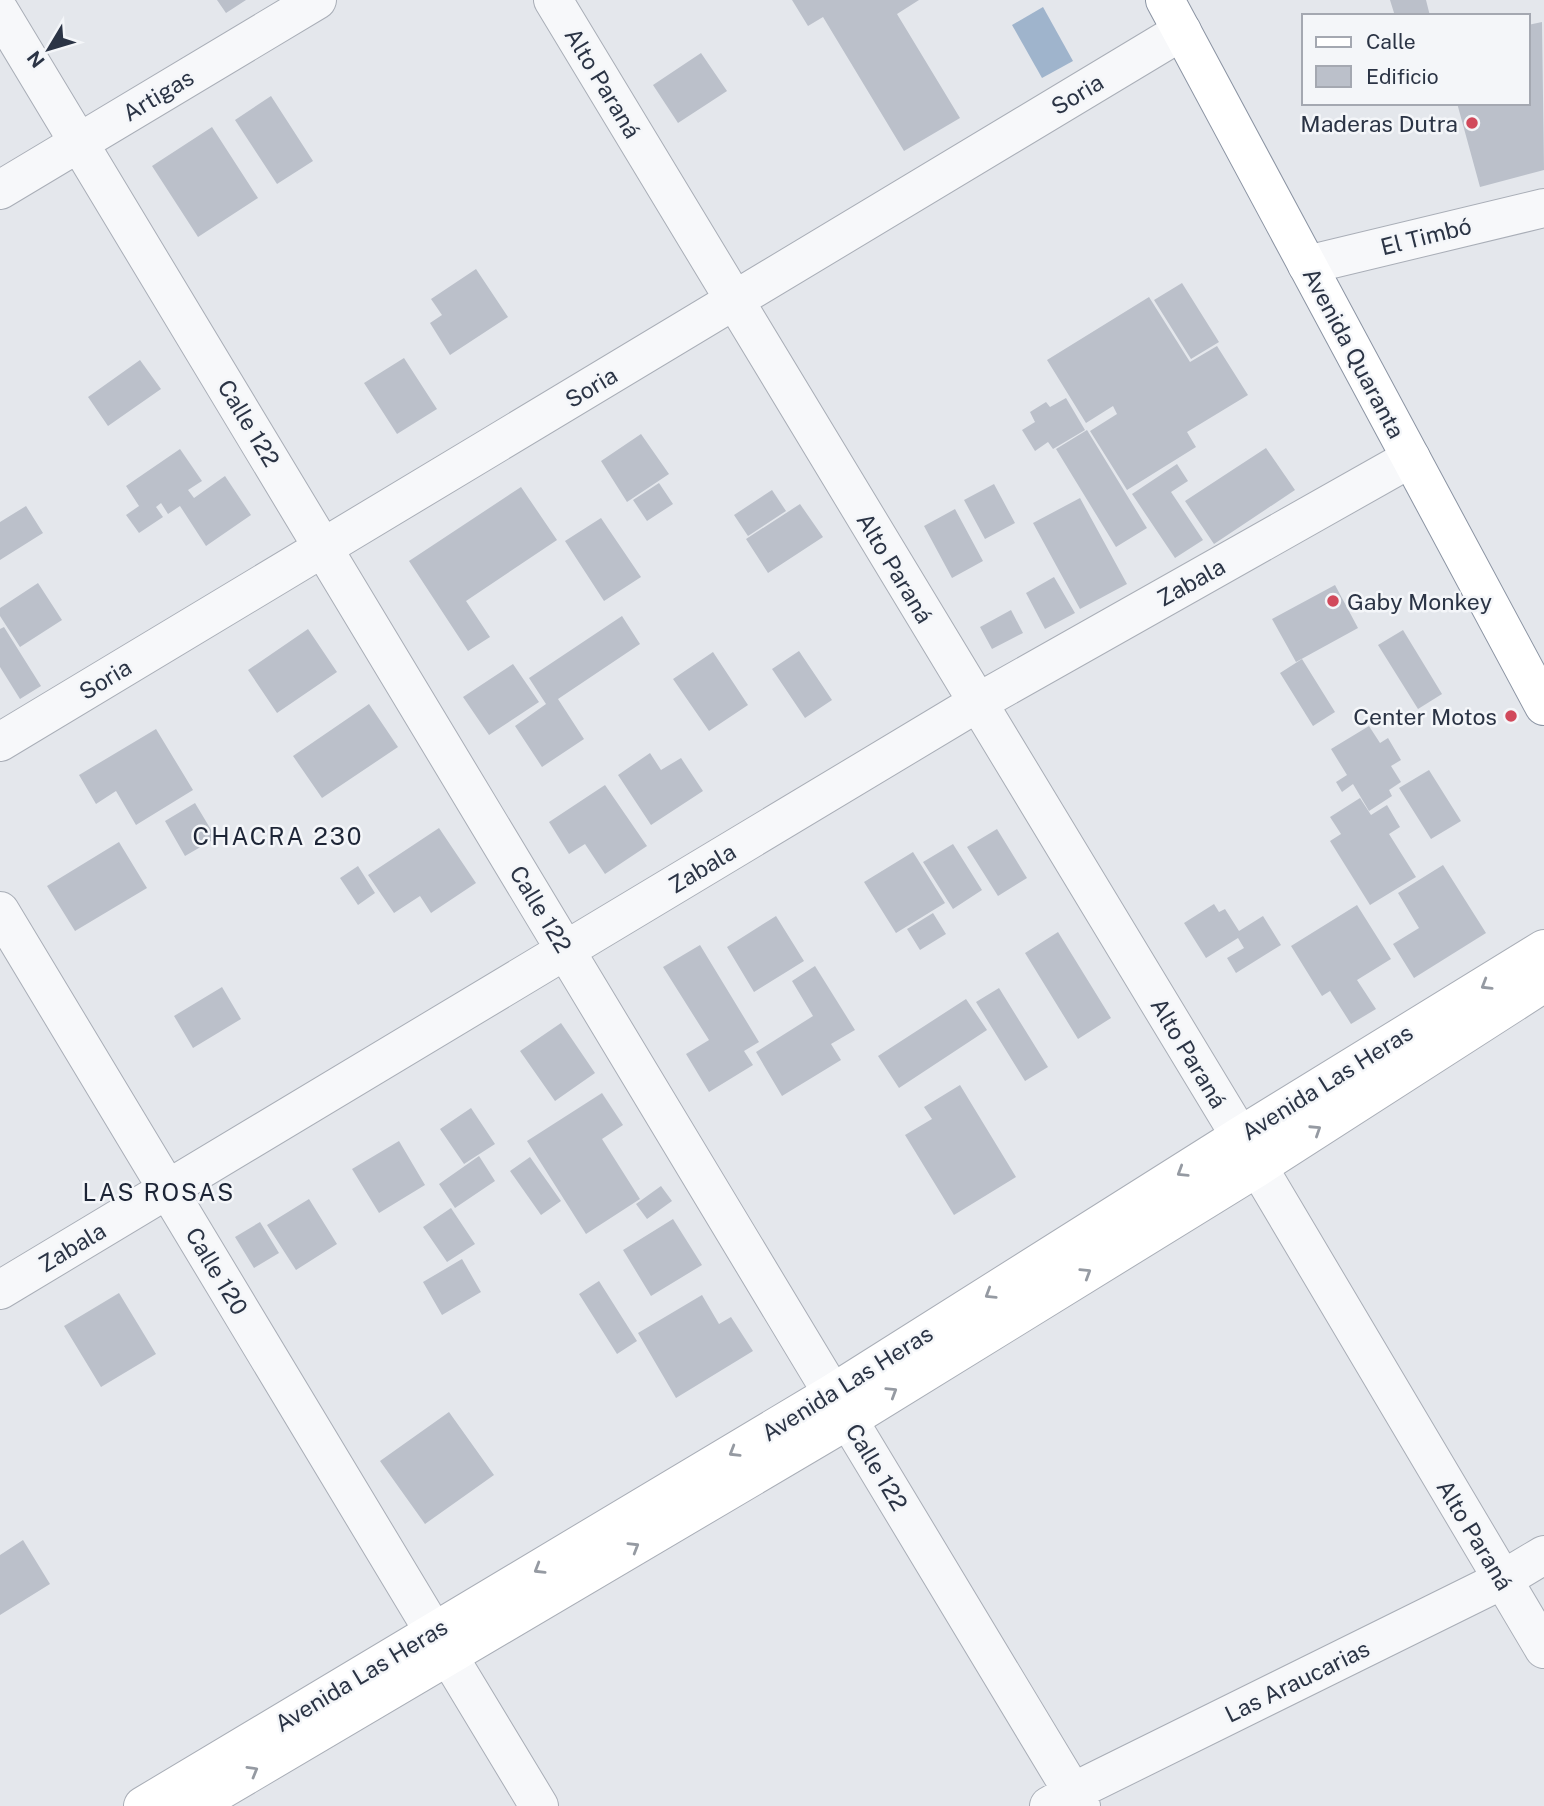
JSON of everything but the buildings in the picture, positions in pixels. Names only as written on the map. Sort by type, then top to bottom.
[{"type":"main road","name":"Avenida Quaranta","points":[[1173,16],[1539,689]]},
{"type":"main road","name":"Avenida Las Heras","points":[[1249,1151],[1544,949]]},
{"type":"main road","name":"Avenida Las Heras","points":[[143,1806],[441,1644],[841,1406],[1249,1151],[1544,983]]},
{"type":"main road","name":"Avenida Las Heras","points":[[194,1806],[441,1644]]},
{"type":"street","name":"Artigas","points":[[0,190],[317,0]]},
{"type":"street","name":"Alto Paraná","points":[[553,0],[1249,1151],[1544,1649]]},
{"type":"street","name":"Calle 122","points":[[0,12],[841,1406],[1067,1801]]},
{"type":"street","name":"Soria","points":[[0,742],[734,301],[1173,16]]},
{"type":"street","name":"El Timbó","points":[[1307,265],[1544,208]]},
{"type":"street","name":"Zabala","points":[[0,1290],[977,704],[1411,458]]},
{"type":"street","name":"Calle 120","points":[[0,911],[539,1806]]},
{"type":"street","name":"Las Araucarias","points":[[1067,1801],[1502,1580],[1544,1555]]},
{"type":"water","points":[[1043,7],[1073,61],[1042,78],[1012,25]]},
{"type":"place","name":"Maderas Dutra","points":[[1472,123]]},
{"type":"place","name":"Gaby Monkey","points":[[1333,601]]},
{"type":"place","name":"Center Motos","points":[[1511,716]]},
{"type":"district","name":"CHACRA 230","points":[[278,836]]},
{"type":"district","name":"LAS ROSAS","points":[[159,1192]]}]
